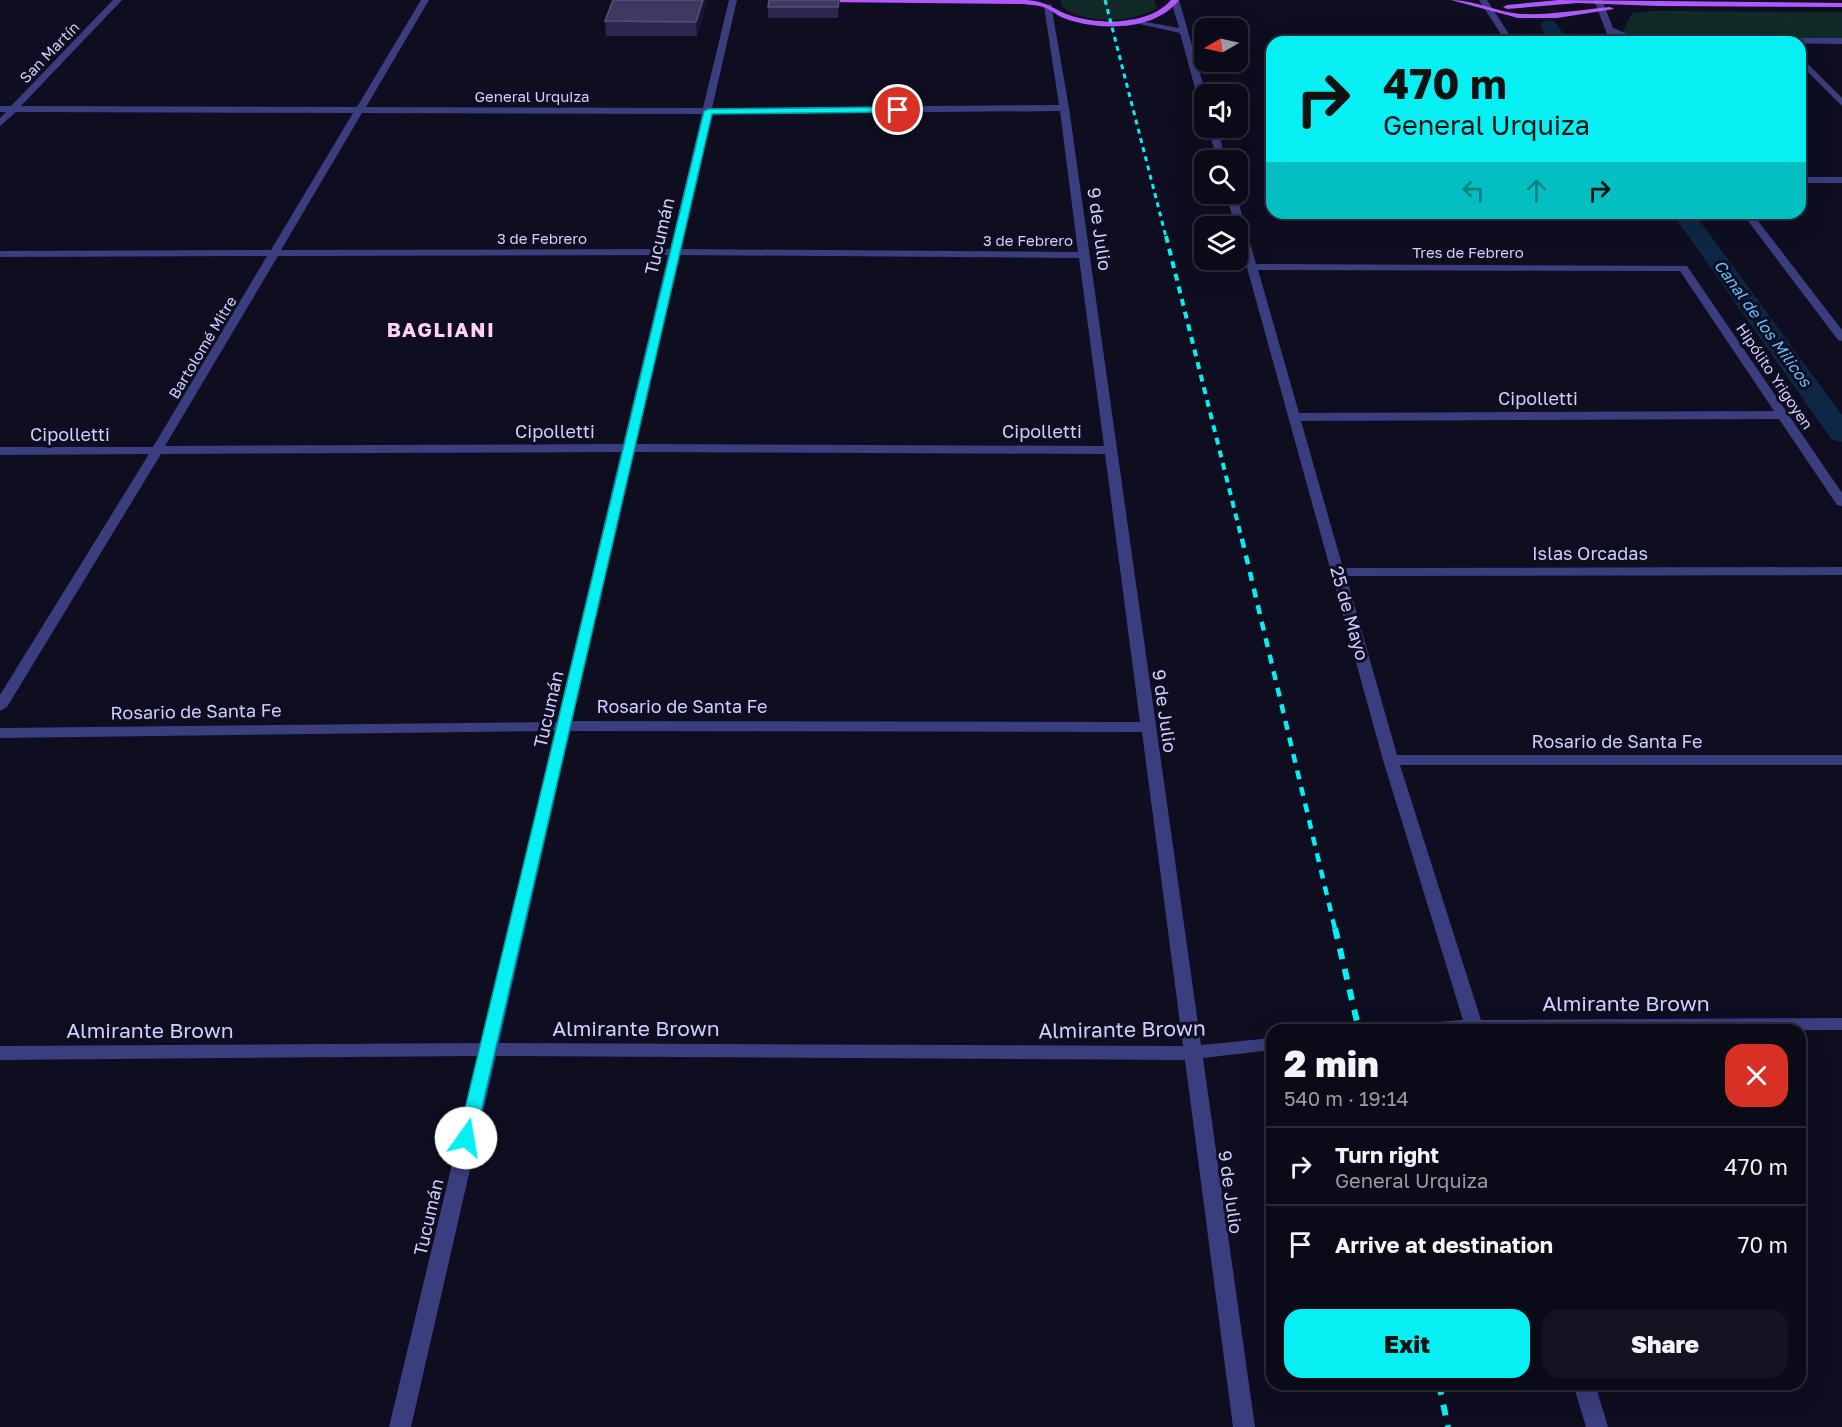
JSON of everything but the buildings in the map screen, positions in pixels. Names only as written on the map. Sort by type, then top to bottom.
[{"type":"main road","points":[[805,0],[1047,3],[1067,17],[1083,21],[1130,21],[1163,13],[1175,0]]},
{"type":"main road","points":[[1455,0],[1518,16],[1557,16],[1601,4]]},
{"type":"main road","points":[[1567,0],[1601,4],[1842,5]]},
{"type":"main road","points":[[1518,16],[1508,13],[1504,8],[1582,1]]},
{"type":"street","name":"San Martín","points":[[0,123],[118,0]]},
{"type":"street","name":"Bartolomé Mitre","points":[[0,707],[156,452],[425,0]]},
{"type":"street","name":"Tucumán","points":[[400,1427],[733,0]]},
{"type":"street","points":[[1175,0],[1198,84]]},
{"type":"street","points":[[1483,0],[1506,36]]},
{"type":"street","name":"9 de Julio","points":[[1047,3],[1064,108],[1244,1427]]},
{"type":"street","points":[[1601,4],[1612,36]]},
{"type":"street","points":[[1130,21],[1183,31]]},
{"type":"street","points":[[1608,29],[1625,36]]},
{"type":"street","points":[[1806,42],[1842,41]]},
{"type":"street","points":[[1806,65],[1842,103]]},
{"type":"street","name":"General Urquiza","points":[[0,109],[708,111],[1064,108]]},
{"type":"street","points":[[1806,180],[1842,180]]},
{"type":"street","name":"25 de Mayo","points":[[1234,204],[1391,760],[1473,1024]]},
{"type":"street","points":[[1752,219],[1842,338]]},
{"type":"street","name":"3 de Febrero","points":[[0,254],[675,252],[1084,255]]},
{"type":"street","name":"Tres de Febrero","points":[[1253,267],[1683,268]]},
{"type":"street","name":"Hipólito Yrigoyen","points":[[1683,268],[1842,502]]},
{"type":"street","name":"Cipolletti","points":[[1294,417],[1783,415]]},
{"type":"street","name":"Cipolletti","points":[[0,451],[629,448],[1111,450]]},
{"type":"street","name":"Islas Orcadas","points":[[1339,572],[1842,571]]},
{"type":"street","name":"Rosario de Santa Fe","points":[[0,733],[564,726],[1148,727]]},
{"type":"street","name":"Rosario de Santa Fe","points":[[1391,760],[1842,760]]},
{"type":"street","name":"Almirante Brown","points":[[1806,1024],[1842,1024]]},
{"type":"street","name":"Almirante Brown","points":[[0,1053],[487,1049],[1192,1053],[1266,1045]]},
{"type":"street","points":[[1586,1390],[1598,1427]]},
{"type":"green space","points":[[1060,0],[1154,0],[1157,9],[1135,17],[1096,19],[1072,13],[1062,7]]},
{"type":"green space","points":[[1654,11],[1842,12],[1842,38],[1633,36],[1622,33],[1632,13]]},
{"type":"waterway","name":"Canal de los Milicos","points":[[1549,26],[1556,36]]},
{"type":"waterway","name":"Canal de los Milicos","points":[[1687,219],[1842,434]]},
{"type":"railway","points":[[1105,0],[1166,237]]},
{"type":"railway","points":[[1166,236],[1242,540]]},
{"type":"railway","points":[[1242,539],[1335,929]]},
{"type":"railway","points":[[1335,928],[1358,1024]]},
{"type":"railway","points":[[1440,1390],[1448,1427]]},
{"type":"district","name":"BAGLIANI","points":[[441,329]]},
{"type":"route","points":[[466,1138],[708,111],[898,110]]}]
